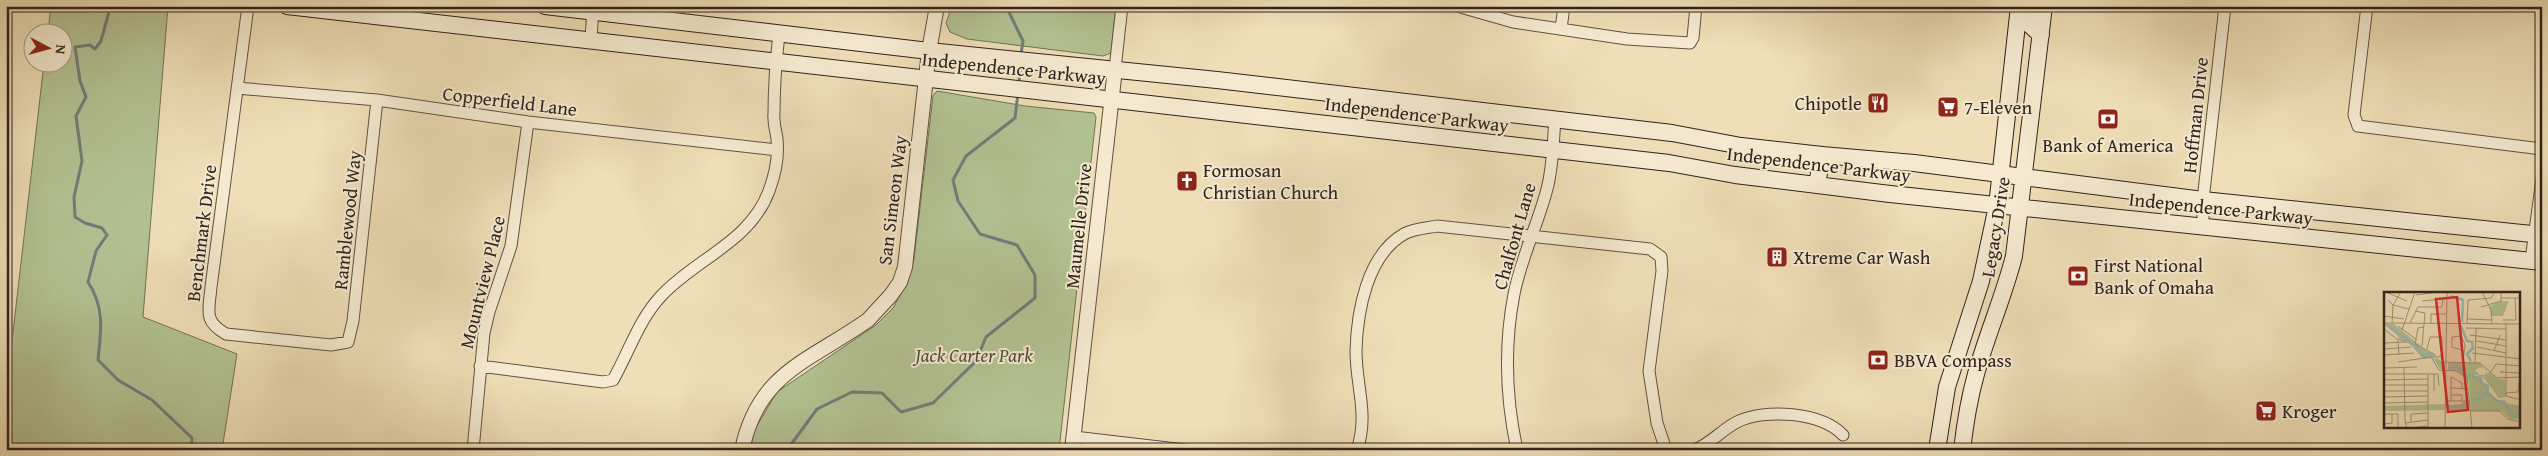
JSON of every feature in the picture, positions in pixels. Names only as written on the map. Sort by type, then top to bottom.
[{"type":"main road","name":"Independence Parkway","points":[[287,6],[373,11],[591,41],[926,80],[1111,98],[1669,163],[1735,175],[1997,206],[2536,261]]},
{"type":"main road","name":"Independence Parkway","points":[[545,6],[593,9],[779,34],[1115,69],[1672,133],[1741,146],[2000,172],[2024,177],[2203,200],[2538,235]]},
{"type":"main road","name":"Legacy Drive","points":[[1937,450],[1952,366],[1982,281],[1997,206],[2020,6]]},
{"type":"main road","points":[[2030,6],[2029,24],[2041,35]]},
{"type":"main road","name":"Legacy Drive","points":[[1962,450],[1965,422],[1976,373],[2005,292],[2014,256],[2044,6]]},
{"type":"main road","points":[[1817,185],[1822,155]]},
{"type":"main road","points":[[2343,240],[2346,214]]},
{"type":"main road","points":[[1952,366],[1976,373]]},
{"type":"street","name":"Benchmark Drive","points":[[248,6],[211,287],[210,319],[213,326],[226,334],[332,346],[348,342]]},
{"type":"street","name":"San Simeon Way","points":[[742,450],[747,427],[755,408],[779,378],[868,320],[886,302],[900,282],[908,248],[929,51],[937,6]]},
{"type":"street","name":"Maumelle Drive","points":[[1073,443],[1122,6]]},
{"type":"street","points":[[1457,6],[1513,22],[1561,30],[1627,39],[1690,43],[1693,38],[1696,6]]},
{"type":"street","points":[[1561,30],[1564,6]]},
{"type":"street","name":"Hoffman Drive","points":[[2203,228],[2203,200],[2225,6]]},
{"type":"street","points":[[2368,6],[2354,115],[2358,126],[2542,149]]},
{"type":"street","points":[[591,41],[593,9]]},
{"type":"street","points":[[480,366],[603,382],[613,380],[630,341],[662,296],[697,265],[741,235],[752,222],[769,192],[776,168],[777,150],[774,116],[779,34]]},
{"type":"street","name":"Copperfield Lane","points":[[237,88],[377,100],[528,122],[777,150]]},
{"type":"street","name":"Ramblewood Way","points":[[348,342],[353,321],[377,100]]},
{"type":"street","name":"Chalfont Lane","points":[[1517,450],[1512,423],[1508,362],[1514,296],[1521,264],[1548,187],[1555,120]]},
{"type":"street","name":"Mountview Place","points":[[473,450],[480,366],[489,312],[511,246],[528,122]]},
{"type":"street","points":[[2536,261],[2542,179]]},
{"type":"street","points":[[1357,450],[1363,431],[1363,403],[1358,382],[1356,350],[1361,305],[1371,276],[1388,246],[1404,233],[1437,226],[1650,249],[1661,257],[1662,271],[1649,371],[1651,396],[1666,450]]},
{"type":"street","points":[[1694,450],[1712,441],[1735,423],[1764,414],[1826,421],[1843,435]]},
{"type":"street","points":[[1073,443],[1185,450]]},
{"type":"green space","points":[[51,6],[168,6],[143,317],[237,354],[222,450],[136,450],[91,443],[74,450],[6,450],[6,393],[43,72],[72,72],[72,22],[49,22]]},
{"type":"green space","points":[[952,6],[1116,6],[1111,53],[1103,56],[967,39],[950,32],[946,23]]},
{"type":"green space","name":"Jack Carter Park","points":[[937,91],[1025,106],[1094,113],[1096,117],[1059,450],[750,450],[755,429],[777,392],[876,325],[893,308],[904,288],[914,259],[933,96]]},
{"type":"waterway","points":[[1006,6],[1023,41],[1021,54]]},
{"type":"waterway","points":[[110,8],[101,41],[95,49],[90,45],[75,47],[80,81],[86,97],[76,116],[82,161],[74,197],[75,217],[85,223],[102,228],[107,235],[96,251],[88,282],[99,310],[101,329],[98,360],[118,380],[152,400],[192,438],[191,450]]},
{"type":"waterway","points":[[1019,84],[1020,66]]},
{"type":"waterway","points":[[787,450],[817,409],[852,392],[882,393],[901,412],[933,403],[976,361],[986,337],[1035,298],[1035,275],[1017,245],[980,234],[958,201],[953,180],[966,156],[1015,118],[1018,93]]},
{"type":"place","name":"Chipotle","points":[[1878,103]]},
{"type":"place","name":"7-Eleven","points":[[1948,107]]},
{"type":"place","name":"Bank of America","points":[[2108,119]]},
{"type":"place","name":"Formosan Christian Church","points":[[1187,181]]},
{"type":"place","name":"Xtreme Car Wash","points":[[1777,257]]},
{"type":"place","name":"First National Bank of Omaha","points":[[2078,276]]},
{"type":"place","name":"BBVA Compass","points":[[1878,360]]},
{"type":"place","name":"Kroger","points":[[2266,411]]}]
